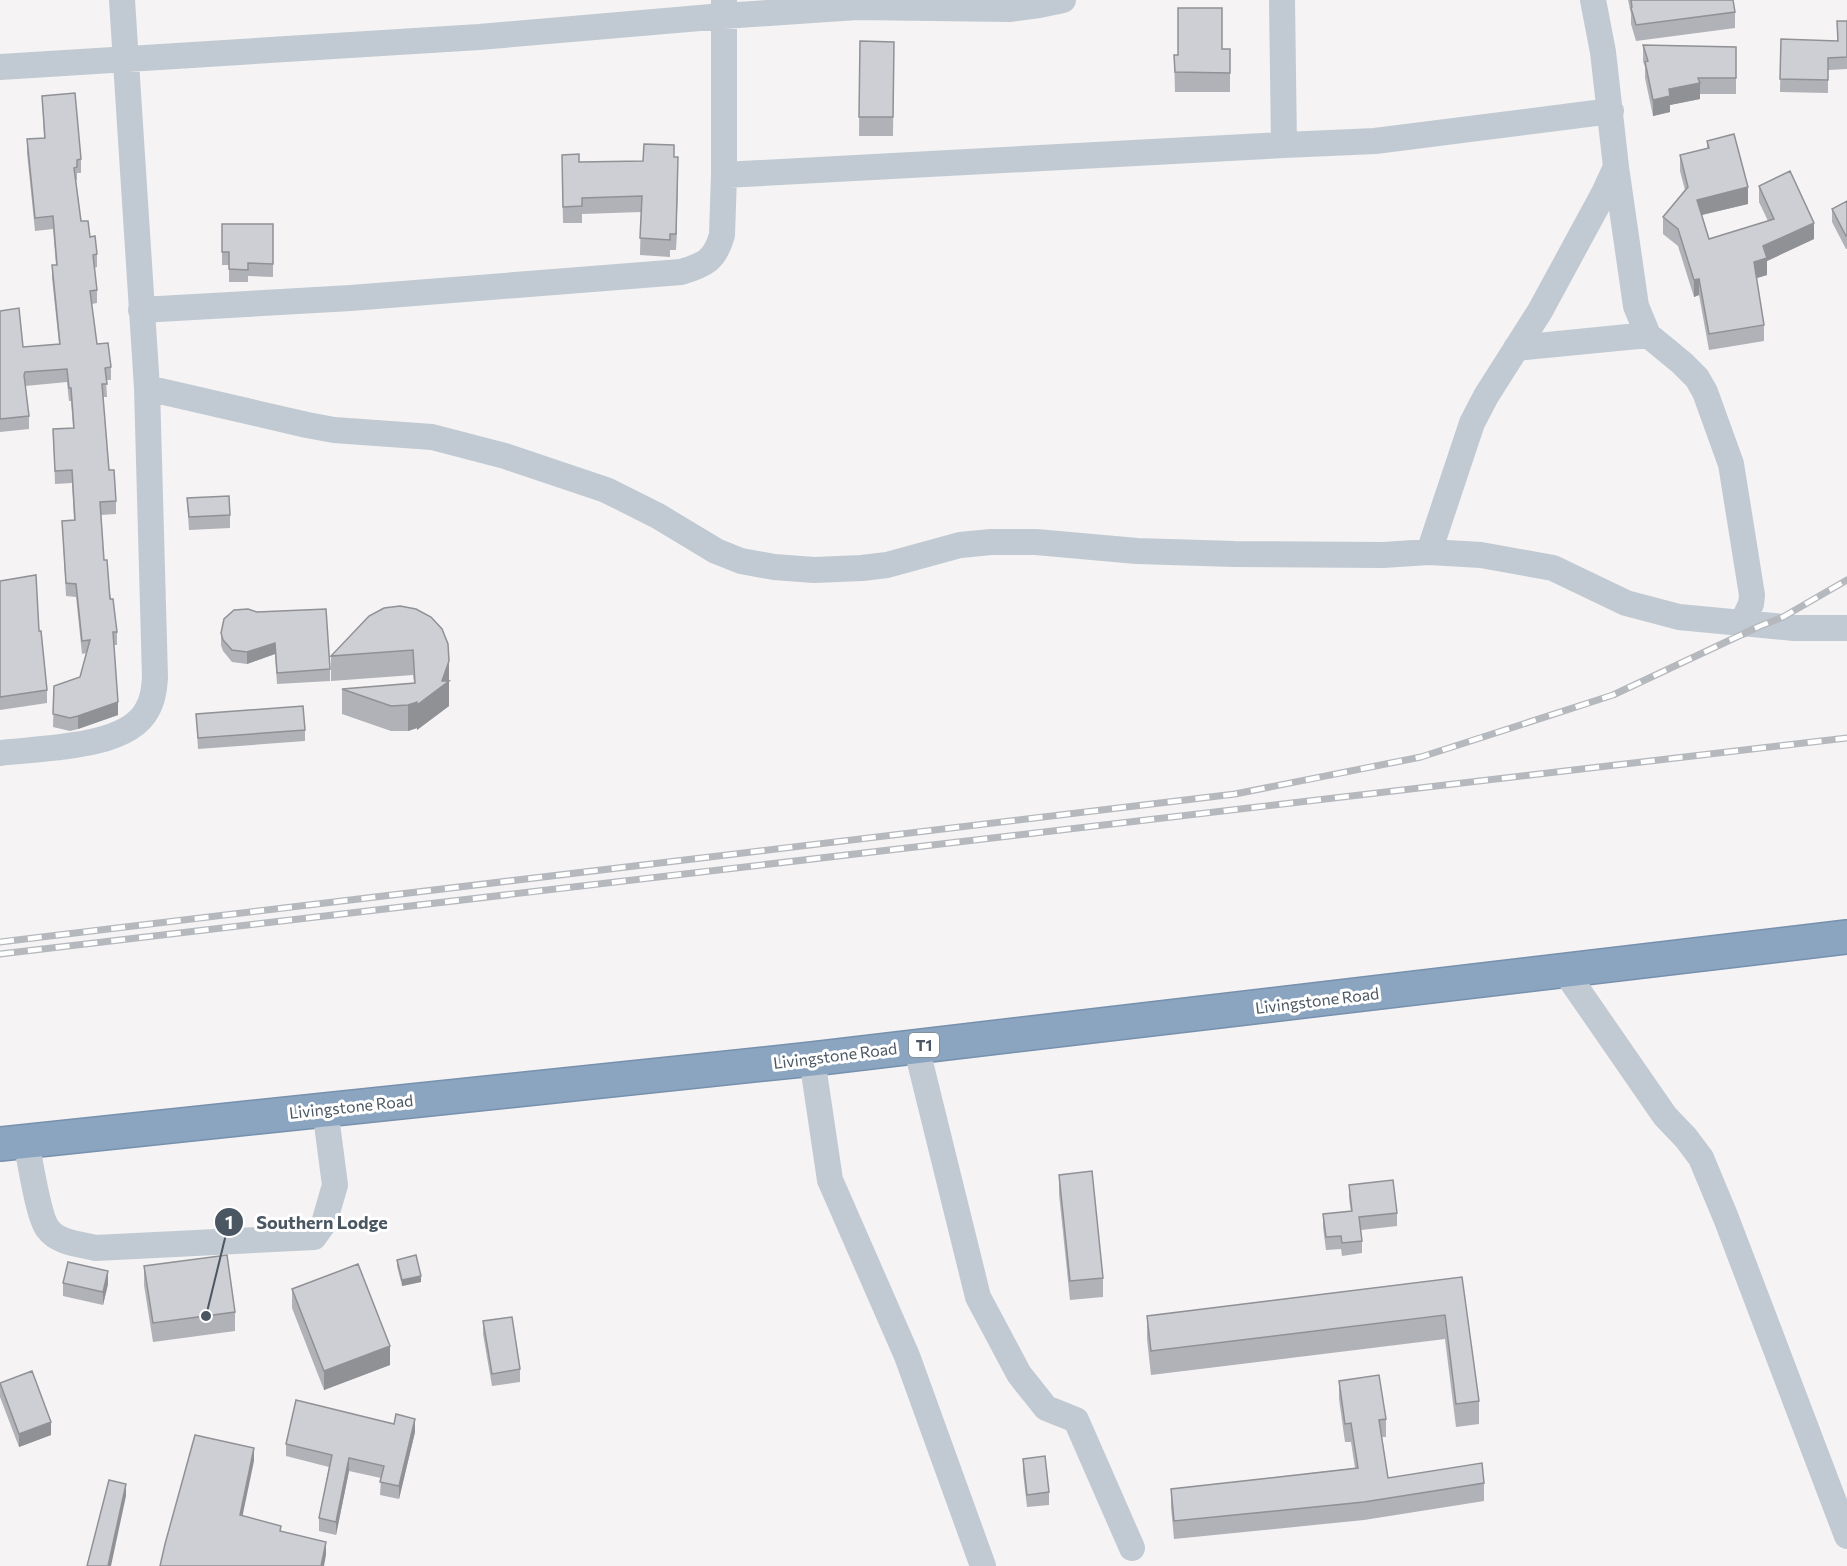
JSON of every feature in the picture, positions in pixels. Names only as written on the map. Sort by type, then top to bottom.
[{"type":"highway","name":"Livingstone Road","points":[[13,1142],[812,1059],[1847,937]]},
{"type":"street","points":[[0,753],[99,740],[121,733],[136,724],[147,711],[153,696],[155,678],[147,388],[122,0]]},
{"type":"street","points":[[0,68],[479,37],[724,8],[1009,9],[1063,0]]},
{"type":"street","points":[[1282,0],[1284,145]]},
{"type":"street","points":[[1593,0],[1603,52],[1616,167],[1636,306],[1648,335],[1697,378],[1705,392],[1724,442],[1736,484],[1752,595],[1751,604],[1742,625]]},
{"type":"street","points":[[141,310],[386,296],[681,272],[699,267],[709,261],[722,235],[724,8]]},
{"type":"street","points":[[723,175],[1375,141],[1611,111]]},
{"type":"street","points":[[1429,552],[1472,423],[1486,396],[1540,311],[1616,167]]},
{"type":"street","points":[[1516,348],[1648,335]]},
{"type":"street","points":[[147,388],[307,425],[334,430],[432,437],[505,456],[606,490],[658,516],[716,552],[741,561],[774,567],[814,570],[870,567],[887,565],[960,545],[990,542],[1036,542],[1137,551],[1234,554],[1374,555],[1429,552],[1481,555],[1541,564],[1571,575],[1603,594],[1647,610],[1679,617],[1742,625],[1818,629],[1847,628]]},
{"type":"street","points":[[1564,970],[1665,1116],[1701,1158],[1847,1536]]},
{"type":"street","points":[[916,1046],[978,1298],[1019,1374],[1046,1408],[1076,1420],[1132,1548]]},
{"type":"street","points":[[812,1059],[830,1180],[907,1356],[983,1566]]},
{"type":"street","points":[[13,1142],[48,1229],[65,1241],[96,1248],[314,1237],[324,1223],[335,1185],[325,1109]]},
{"type":"building","points":[[1631,0],[1733,0],[1735,12],[1636,25]]},
{"type":"building","points":[[1178,8],[1222,8],[1222,49],[1230,49],[1230,73],[1175,72],[1174,55],[1178,55]]},
{"type":"building","points":[[1837,21],[1847,21],[1847,57],[1828,58],[1828,80],[1780,79],[1781,39],[1838,41]]},
{"type":"building","points":[[860,41],[894,42],[893,117],[859,117]]},
{"type":"building","points":[[1643,45],[1736,47],[1736,78],[1698,78],[1700,83],[1669,89],[1670,96],[1653,100],[1645,62],[1648,61]]},
{"type":"building","points":[[75,93],[81,159],[77,160],[77,167],[74,168],[81,221],[88,221],[90,237],[95,236],[97,254],[93,255],[97,290],[90,291],[97,344],[108,343],[111,367],[105,368],[107,384],[102,384],[109,470],[114,470],[116,501],[100,502],[104,560],[107,560],[110,599],[113,599],[117,632],[113,632],[118,702],[70,718],[53,714],[54,686],[80,677],[90,640],[82,641],[76,584],[66,583],[62,521],[75,520],[72,470],[55,471],[53,429],[74,428],[71,388],[69,388],[67,369],[25,372],[29,416],[0,419],[0,311],[19,308],[23,347],[60,344],[52,265],[57,265],[53,216],[35,218],[27,139],[45,138],[42,96]]},
{"type":"building","points":[[1734,134],[1748,187],[1697,200],[1709,239],[1774,219],[1759,186],[1790,171],[1814,223],[1763,246],[1767,258],[1754,262],[1764,325],[1709,334],[1699,279],[1694,280],[1678,229],[1663,217],[1688,187],[1680,155],[1709,148],[1707,141]]},
{"type":"building","points":[[644,144],[674,145],[674,157],[678,157],[676,234],[670,234],[670,240],[640,238],[642,196],[582,198],[582,206],[563,207],[562,155],[579,154],[579,162],[643,161]]},
{"type":"building","points":[[1847,201],[1847,236],[1846,236],[1832,209]]},
{"type":"building","points":[[222,224],[273,224],[273,264],[248,263],[248,270],[229,269],[229,252],[222,252]]},
{"type":"building","points":[[229,496],[230,515],[189,517],[187,498]]},
{"type":"building","points":[[36,575],[39,631],[41,631],[47,690],[0,697],[0,581]]},
{"type":"building","points":[[400,606],[416,609],[431,617],[442,629],[448,644],[449,661],[442,681],[449,681],[417,705],[417,702],[391,706],[342,689],[415,683],[413,650],[331,656],[369,616],[384,608]]},
{"type":"building","points":[[248,609],[257,612],[326,609],[330,669],[277,673],[275,643],[247,652],[232,650],[223,640],[221,633],[224,619],[234,610]]},
{"type":"building","points":[[303,706],[305,730],[198,738],[196,714]]},
{"type":"building","points":[[1092,1171],[1103,1278],[1070,1281],[1059,1175]]},
{"type":"building","points":[[1393,1180],[1397,1213],[1359,1217],[1362,1241],[1342,1243],[1341,1236],[1326,1237],[1323,1214],[1352,1211],[1349,1185]]},
{"type":"building","points":[[227,1255],[235,1312],[153,1323],[144,1266]]},
{"type":"building","points":[[416,1255],[421,1276],[402,1280],[397,1260]]},
{"type":"building","points":[[68,1262],[108,1271],[103,1292],[63,1283]]},
{"type":"building","points":[[358,1264],[390,1346],[324,1371],[292,1289]]},
{"type":"building","points":[[1462,1277],[1479,1401],[1456,1404],[1445,1315],[1151,1351],[1147,1316]]},
{"type":"building","points":[[512,1317],[520,1369],[492,1374],[483,1321]]},
{"type":"building","points":[[32,1371],[51,1422],[19,1434],[0,1383]]},
{"type":"building","points":[[1379,1375],[1386,1419],[1379,1420],[1388,1478],[1482,1463],[1484,1483],[1364,1502],[1174,1521],[1171,1489],[1358,1468],[1351,1423],[1345,1424],[1339,1381]]},
{"type":"building","points":[[296,1400],[394,1424],[396,1414],[415,1419],[399,1486],[380,1482],[384,1466],[349,1458],[336,1522],[319,1518],[332,1455],[286,1444]]},
{"type":"building","points":[[195,1435],[254,1448],[240,1515],[281,1526],[280,1531],[326,1542],[321,1566],[160,1566]]},
{"type":"building","points":[[1045,1456],[1049,1492],[1027,1495],[1023,1459]]},
{"type":"building","points":[[109,1480],[126,1484],[108,1566],[87,1566]]},
{"type":"railway","points":[[0,942],[1235,794],[1421,757],[1613,695],[1783,617],[1847,580]]},
{"type":"railway","points":[[0,954],[1847,738]]},
{"type":"place","name":"Southern Lodge","points":[[206,1316]]}]
